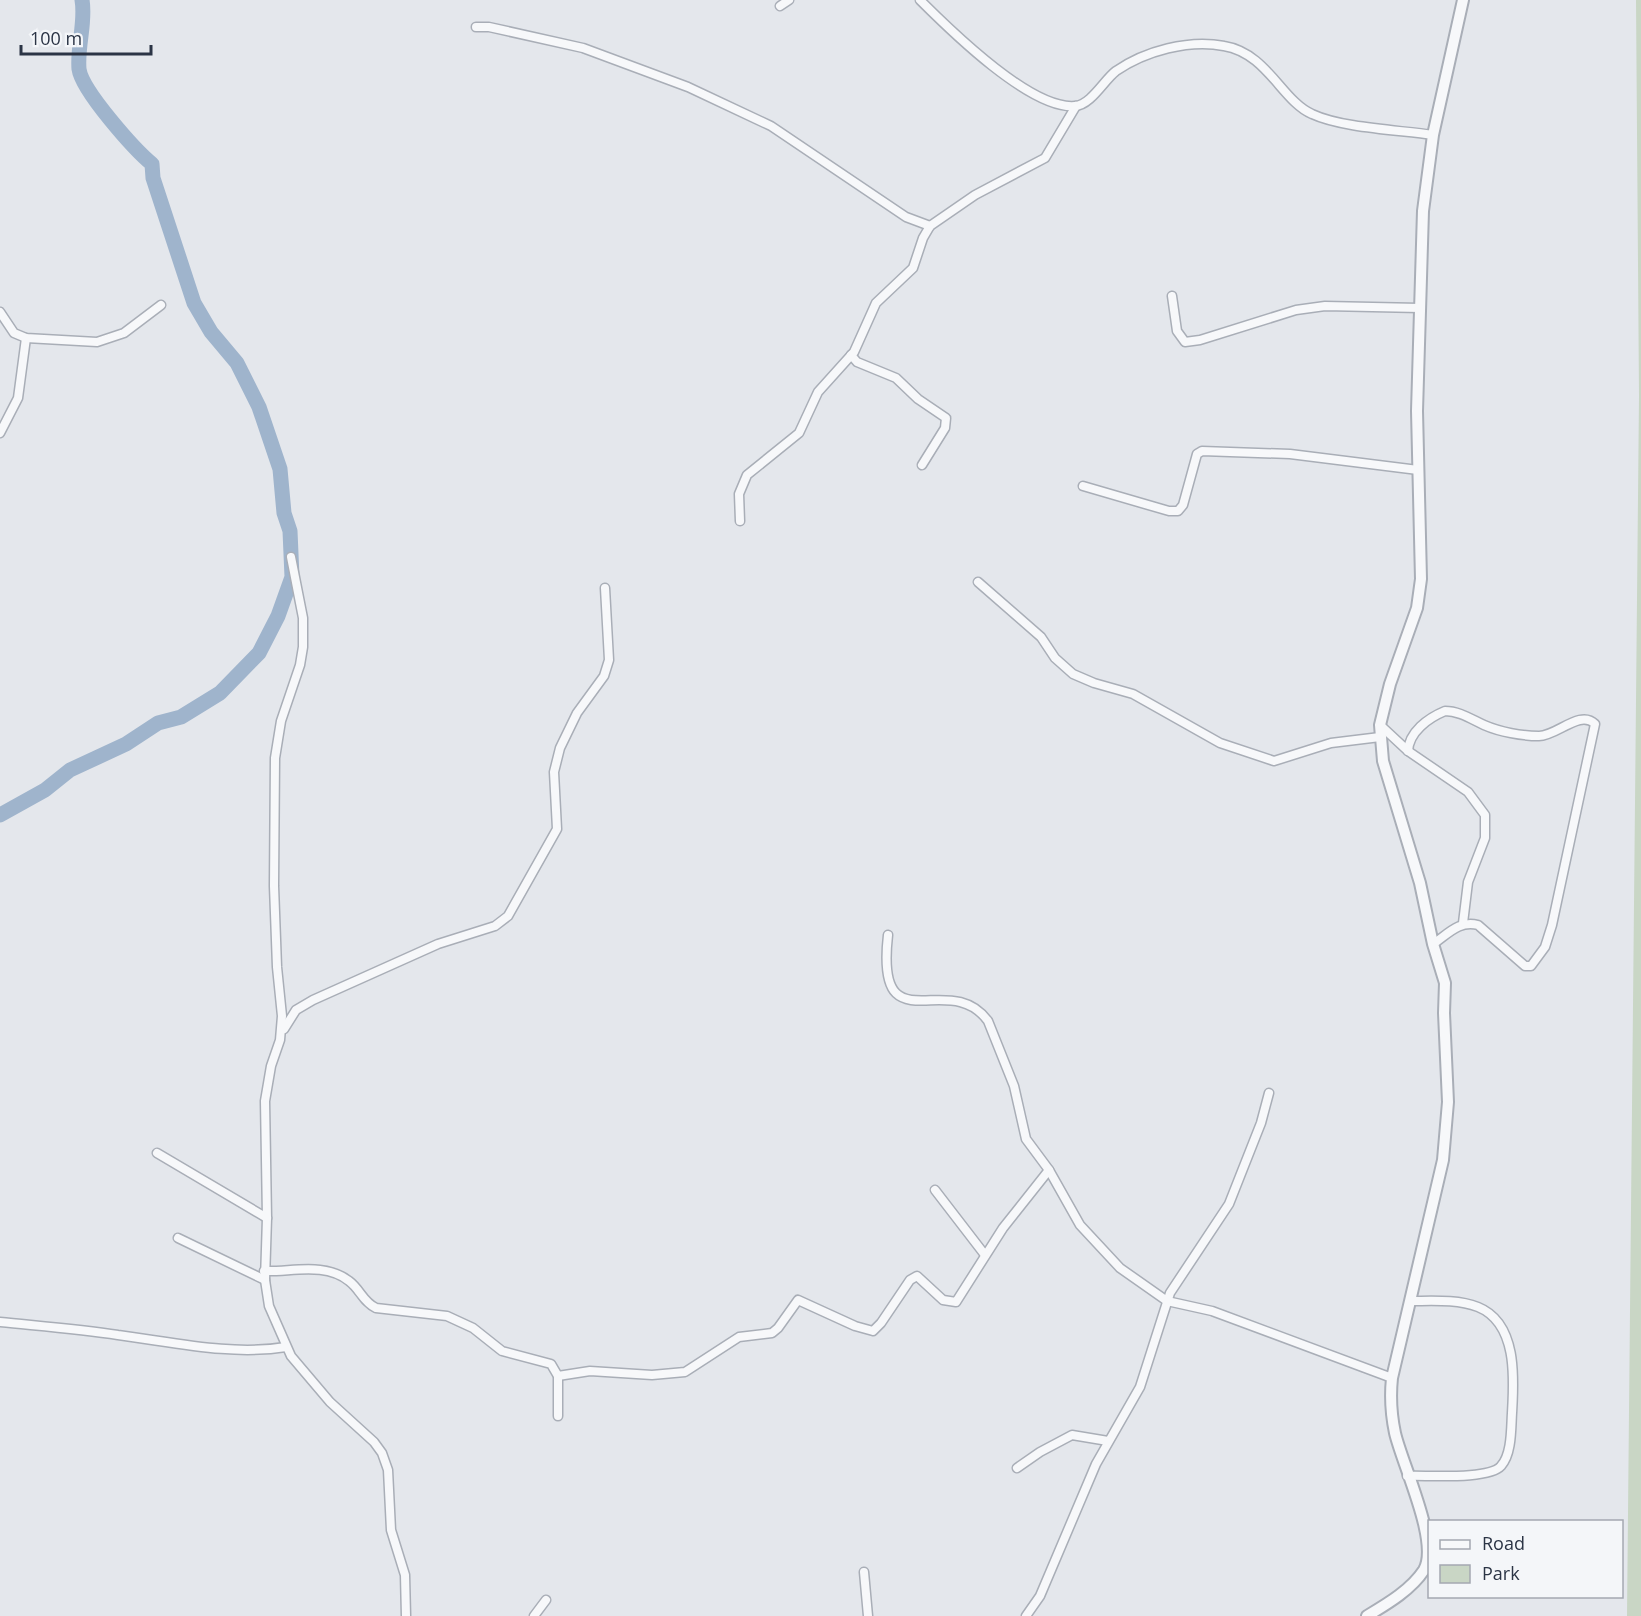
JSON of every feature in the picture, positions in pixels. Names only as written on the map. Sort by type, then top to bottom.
[{"type":"street","points":[[780,6],[789,0]]},
{"type":"street","points":[[921,0],[968,47],[1006,75],[1043,98],[1076,106]]},
{"type":"street","points":[[1372,1615],[1413,1582],[1424,1569],[1428,1558],[1422,1519],[1407,1476],[1391,1415],[1392,1378],[1443,1160],[1448,1102],[1445,983],[1433,944],[1420,883],[1383,762],[1380,725],[1390,684],[1417,608],[1421,579],[1417,362],[1423,211],[1433,135],[1463,0]]},
{"type":"street","points":[[476,27],[489,27],[583,48],[688,87],[771,126],[906,217],[930,226]]},
{"type":"street","points":[[740,520],[739,494],[747,475],[799,434],[818,392],[851,355],[876,303],[913,268],[922,238],[930,226],[975,195],[1045,158],[1076,106],[1115,72],[1132,62],[1181,46],[1209,43],[1227,46],[1256,61],[1312,114],[1329,120],[1433,135]]},
{"type":"street","points":[[1172,296],[1177,331],[1185,342],[1200,340],[1296,310],[1325,306],[1420,308]]},
{"type":"street","points":[[0,312],[14,333],[26,338],[90,342],[124,333],[161,305]]},
{"type":"street","points":[[0,433],[18,398],[26,338]]},
{"type":"street","points":[[851,355],[857,362],[896,378],[918,399],[946,418],[945,428],[922,465]]},
{"type":"street","points":[[1083,486],[1148,506],[1178,511],[1183,505],[1194,461],[1202,451],[1290,454],[1418,470]]},
{"type":"street","points":[[280,1040],[282,1016],[276,945],[273,789],[281,721],[300,665],[303,647],[303,618],[291,557]]},
{"type":"street","points":[[978,582],[1041,637],[1055,658],[1073,674],[1132,694],[1220,743],[1274,761],[1331,743],[1380,737]]},
{"type":"street","points":[[406,1616],[405,1575],[391,1530],[388,1470],[382,1453],[374,1442],[317,1388],[286,1347],[269,1306],[265,1276],[267,1218],[265,1101],[271,1066],[287,1023],[296,1010],[313,1000],[438,944],[495,927],[508,916],[557,829],[554,772],[560,748],[577,713],[604,676],[609,660],[605,588]]},
{"type":"street","points":[[1408,751],[1411,738],[1417,730],[1445,711],[1458,712],[1487,726],[1531,736],[1553,734],[1578,720],[1589,720],[1595,724],[1552,925],[1538,959],[1531,966],[1525,966],[1478,925],[1463,923],[1433,944]]},
{"type":"street","points":[[1380,725],[1408,751],[1468,792],[1485,814],[1485,838],[1468,882],[1463,923]]},
{"type":"street","points":[[888,935],[886,974],[891,991],[913,1000],[951,1000],[972,1005],[981,1011],[988,1021],[1014,1086],[1022,1129],[1049,1170],[1068,1207],[1095,1243],[1135,1281],[1167,1301],[1212,1311],[1392,1378]]},
{"type":"street","points":[[1026,1616],[1040,1596],[1108,1441],[1140,1387],[1167,1301],[1176,1283],[1229,1204],[1261,1123],[1269,1093]]},
{"type":"street","points":[[157,1153],[267,1218]]},
{"type":"street","points":[[558,1376],[590,1371],[670,1375],[685,1372],[739,1337],[772,1333],[778,1329],[798,1300],[855,1326],[873,1331],[913,1277],[921,1279],[943,1300],[956,1302],[985,1256],[1049,1170]]},
{"type":"street","points":[[935,1190],[985,1256]]},
{"type":"street","points":[[178,1238],[265,1276],[315,1269],[343,1277],[356,1287],[369,1305],[388,1310],[424,1312],[462,1322],[502,1351],[551,1364],[558,1376],[558,1416]]},
{"type":"street","points":[[1407,1476],[1479,1474],[1494,1471],[1502,1466],[1507,1453],[1514,1374],[1506,1341],[1492,1316],[1479,1308],[1465,1304],[1410,1301]]},
{"type":"street","points":[[0,1322],[100,1332],[186,1345],[235,1349],[286,1347]]},
{"type":"street","points":[[1017,1468],[1040,1452],[1072,1435],[1108,1441]]},
{"type":"street","points":[[864,1572],[868,1616]]},
{"type":"street","points":[[534,1616],[546,1600]]},
{"type":"green space","points":[[1636,0],[1641,0],[1641,1616],[1627,1616],[1639,396]]},
{"type":"waterway","points":[[0,815],[45,790],[70,770],[126,744],[158,723],[181,717],[220,693],[259,653],[278,616],[292,577],[290,531],[284,513],[280,469],[259,407],[237,363],[211,332],[194,303],[153,178],[152,164],[110,119],[82,79],[79,69],[82,0]]}]
